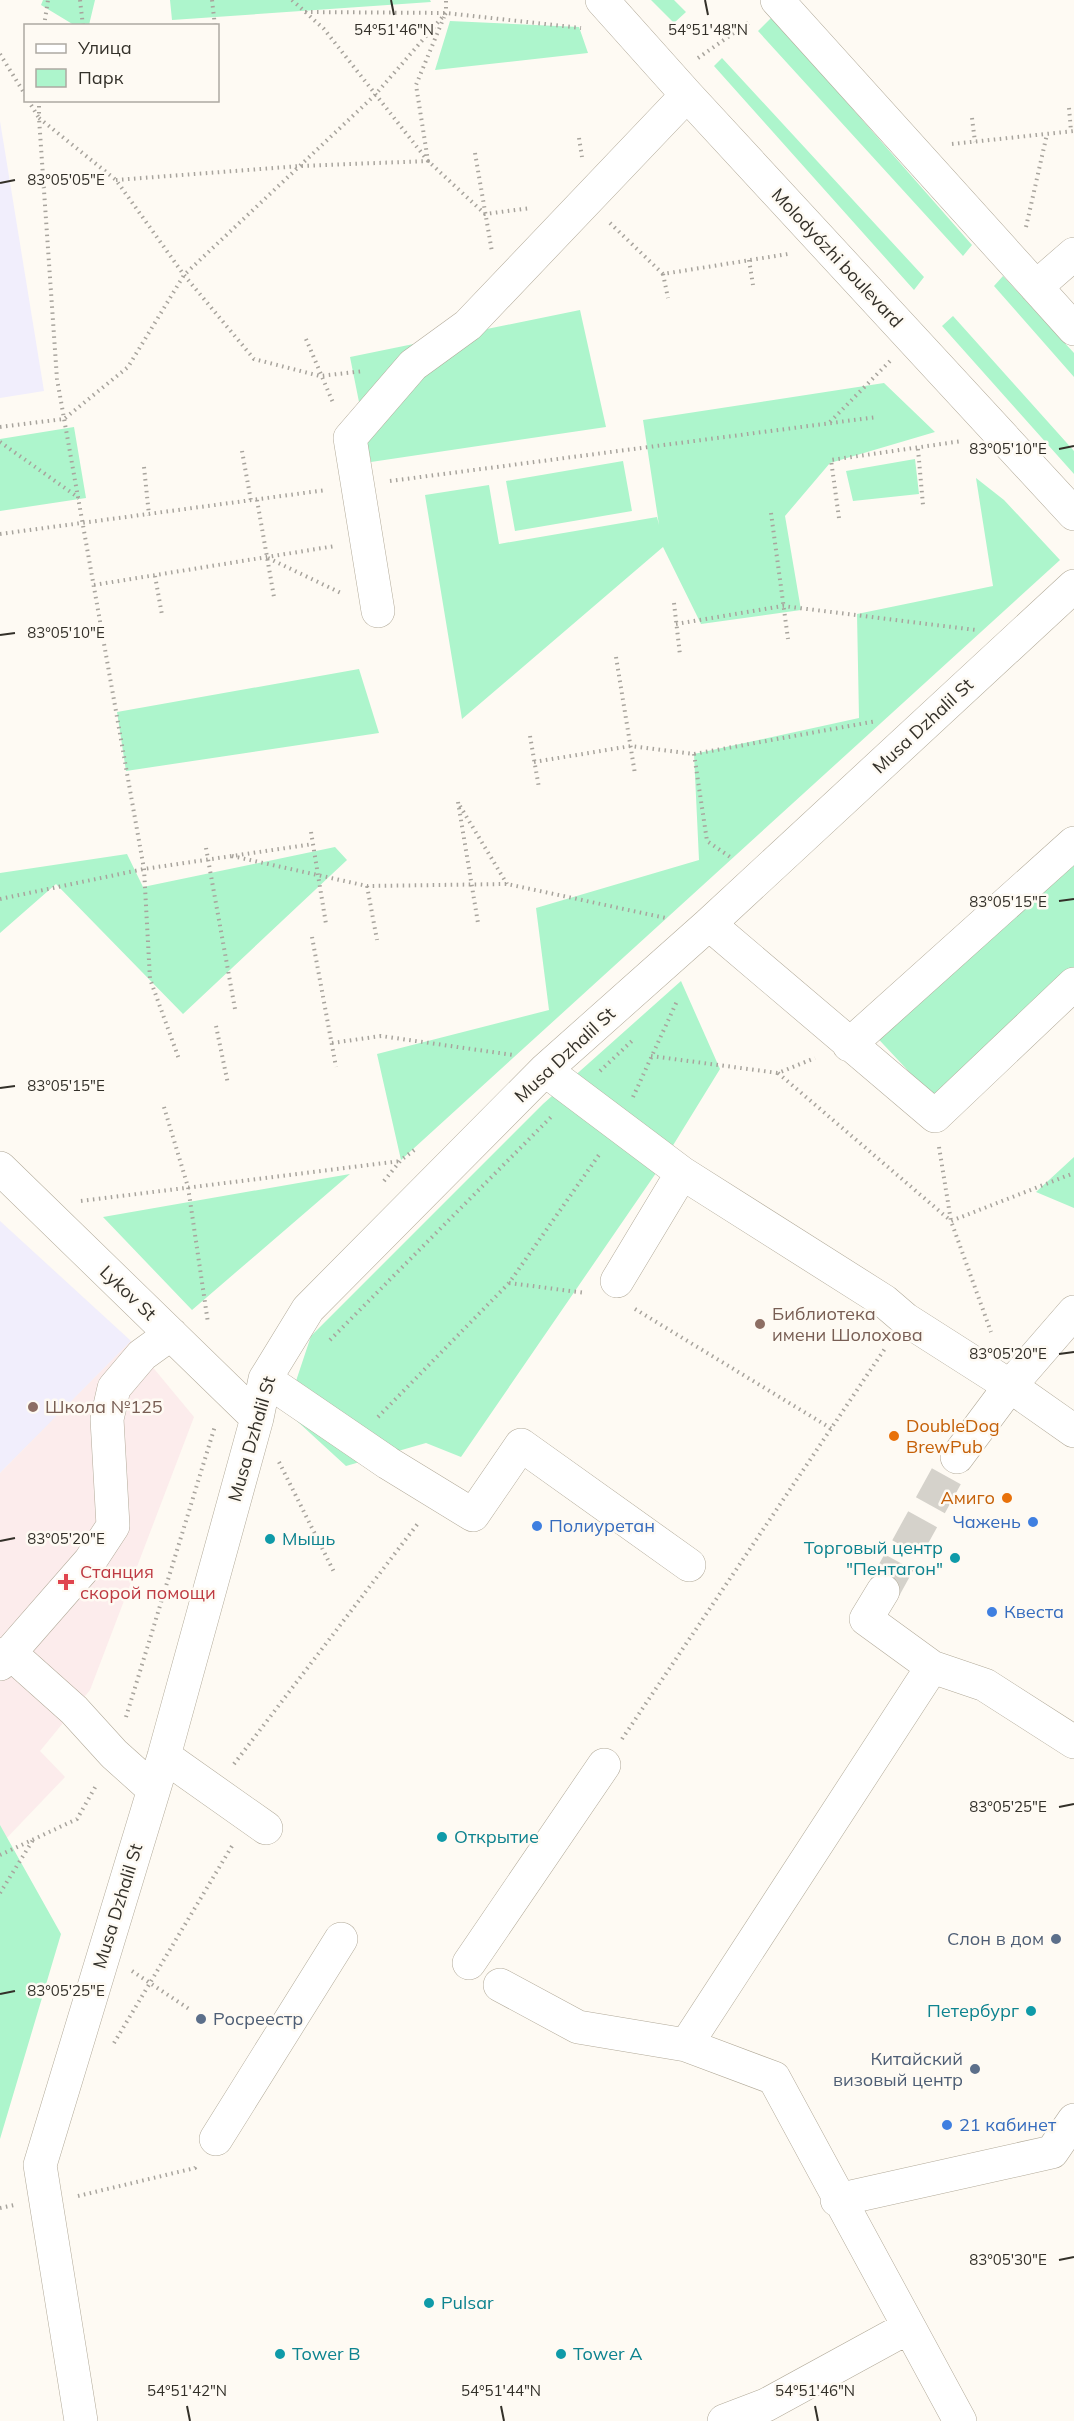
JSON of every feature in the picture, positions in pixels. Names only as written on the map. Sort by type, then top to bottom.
[{"type":"street","name":"Molodyózhi boulevard","points":[[602,0],[679,87],[1074,514]]},
{"type":"street","points":[[778,1],[1074,329]]},
{"type":"street","points":[[378,611],[350,438],[413,365],[468,325],[499,293],[586,200],[679,87]]},
{"type":"street","points":[[1036,287],[1074,254]]},
{"type":"street","name":"Musa Dzhalil St","points":[[81,2421],[40,2165],[164,1756],[257,1418],[265,1379],[308,1309],[545,1070],[709,924],[1074,586]]},
{"type":"street","points":[[849,1045],[1074,843]]},
{"type":"street","points":[[709,924],[934,1116],[1074,984]]},
{"type":"street","points":[[545,1070],[682,1173],[884,1301],[905,1319],[1010,1386],[1074,1431]]},
{"type":"street","name":"Lykov St","points":[[0,1168],[257,1418]]},
{"type":"street","points":[[612,1293],[682,1173]]},
{"type":"street","points":[[957,1457],[1010,1386],[1074,1312]]},
{"type":"street","points":[[153,1789],[114,1754],[74,1710],[5,1658],[90,1561],[113,1526],[107,1419],[114,1388],[142,1355],[171,1334]]},
{"type":"street","points":[[265,1379],[355,1441],[474,1515],[521,1445],[689,1565]]},
{"type":"street","points":[[883,1591],[866,1619],[932,1667],[985,1685],[1074,1742]]},
{"type":"street","points":[[686,2046],[932,1667]]},
{"type":"street","points":[[164,1756],[258,1822]]},
{"type":"street","points":[[469,1963],[604,1765]]},
{"type":"street","points":[[216,2139],[341,1939]]},
{"type":"street","points":[[500,1985],[578,2027],[686,2046],[774,2078],[837,2200],[960,2421]]},
{"type":"street","points":[[837,2200],[1052,2152],[1074,2120]]},
{"type":"street","points":[[724,2421],[766,2405],[907,2328]]},
{"type":"path","points":[[44,24],[48,0]]},
{"type":"path","points":[[80,0],[83,24]]},
{"type":"path","points":[[212,0],[215,24]]},
{"type":"path","points":[[292,0],[324,29],[428,161],[486,214]]},
{"type":"path","points":[[428,161],[416,84],[446,13],[446,0]]},
{"type":"path","points":[[679,87],[778,1]]},
{"type":"path","points":[[305,12],[446,13],[586,28]]},
{"type":"path","points":[[0,427],[64,419],[128,367],[184,275],[375,95],[446,13]]},
{"type":"path","points":[[0,54],[24,93]]},
{"type":"path","points":[[29,102],[39,118],[116,180],[184,275],[254,359],[320,376],[413,365]]},
{"type":"path","points":[[39,102],[57,380],[144,869],[150,979],[179,1059]]},
{"type":"path","points":[[942,145],[1072,131],[1069,108]]},
{"type":"path","points":[[972,118],[975,142]]},
{"type":"path","points":[[1024,237],[1047,134]]},
{"type":"path","points":[[579,138],[586,200],[663,274],[668,298]]},
{"type":"path","points":[[475,153],[499,293]]},
{"type":"path","points":[[116,180],[300,166],[428,161]]},
{"type":"path","points":[[663,274],[790,254]]},
{"type":"path","points":[[748,260],[753,285]]},
{"type":"path","points":[[306,339],[320,376],[350,438]]},
{"type":"path","points":[[830,423],[897,354]]},
{"type":"path","points":[[0,534],[877,417]]},
{"type":"path","points":[[839,518],[831,460],[964,441]]},
{"type":"path","points":[[0,442],[79,498]]},
{"type":"path","points":[[918,449],[923,506]]},
{"type":"path","points":[[242,451],[251,501]]},
{"type":"path","points":[[144,467],[149,515]]},
{"type":"path","points":[[257,500],[274,597]]},
{"type":"path","points":[[771,513],[788,639]]},
{"type":"path","points":[[94,585],[366,540]]},
{"type":"path","points":[[267,558],[378,611]]},
{"type":"path","points":[[155,576],[162,615]]},
{"type":"path","points":[[674,603],[680,655]]},
{"type":"path","points":[[676,624],[783,606],[986,632]]},
{"type":"path","points":[[615,657],[635,774]]},
{"type":"path","points":[[534,762],[631,746],[694,754],[885,719]]},
{"type":"path","points":[[530,736],[538,788]]},
{"type":"path","points":[[694,754],[707,841],[742,865]]},
{"type":"path","points":[[478,923],[458,802],[507,884]]},
{"type":"path","points":[[311,832],[326,924]]},
{"type":"path","points":[[0,899],[144,869],[313,844]]},
{"type":"path","points":[[206,848],[235,1009]]},
{"type":"path","points":[[232,856],[367,886],[507,884],[684,921],[709,924]]},
{"type":"path","points":[[367,886],[377,940]]},
{"type":"path","points":[[312,937],[336,1067]]},
{"type":"path","points":[[355,1441],[509,1283],[619,1126],[678,999]]},
{"type":"path","points":[[216,1026],[228,1084]]},
{"type":"path","points":[[332,1043],[381,1036],[527,1057],[545,1070]]},
{"type":"path","points":[[651,1056],[778,1072],[849,1045]]},
{"type":"path","points":[[778,1072],[951,1221]]},
{"type":"path","points":[[164,1107],[188,1187],[210,1332]]},
{"type":"path","points":[[934,1116],[951,1221],[1010,1386]]},
{"type":"path","points":[[72,1202],[401,1161]]},
{"type":"path","points":[[951,1221],[1074,1173]]},
{"type":"path","points":[[509,1283],[612,1293],[832,1428]]},
{"type":"path","points":[[604,1765],[905,1319]]},
{"type":"path","points":[[279,1461],[334,1572]]},
{"type":"path","points":[[214,1791],[423,1517]]},
{"type":"path","points":[[0,1855],[77,1819]]},
{"type":"path","points":[[113,2043],[258,1822]]},
{"type":"path","points":[[0,1893],[33,1839]]},
{"type":"path","points":[[128,1969],[189,2009]]},
{"type":"path","points":[[0,2208],[46,2201],[195,2168],[216,2139]]},
{"type":"shaded area","points":[[0,121],[44,391],[0,398]]},
{"type":"shaded area","name":"Школа №125","points":[[0,1221],[131,1341],[0,1473]]},
{"type":"shaded area","name":"Станция скорой помощи","points":[[131,1341],[194,1417],[90,1690],[40,1751],[65,1777],[0,1845],[0,1473]]},
{"type":"green space","points":[[43,0],[95,0],[89,24],[72,24],[41,5]]},
{"type":"green space","points":[[170,0],[430,0],[431,2],[172,20]]},
{"type":"green space","points":[[651,0],[674,0],[686,12],[674,23]]},
{"type":"green space","points":[[772,17],[972,245],[963,256],[758,31]]},
{"type":"green space","points":[[450,21],[579,27],[588,53],[435,70]]},
{"type":"green space","points":[[722,58],[924,277],[914,290],[714,66]]},
{"type":"green space","points":[[1003,276],[1074,353],[1074,377],[994,286]]},
{"type":"green space","points":[[580,310],[606,427],[371,462],[350,357]]},
{"type":"green space","points":[[953,316],[1074,451],[1074,474],[942,326]]},
{"type":"green space","points":[[884,383],[935,432],[830,463],[785,516],[801,610],[701,624],[663,547],[462,719],[425,495],[489,485],[499,544],[657,517],[659,525],[643,420]]},
{"type":"green space","points":[[74,427],[86,498],[0,511],[0,439]]},
{"type":"green space","points":[[915,459],[919,494],[853,501],[846,471]]},
{"type":"green space","points":[[623,461],[632,511],[515,531],[506,481]]},
{"type":"green space","points":[[976,478],[1004,500],[1060,560],[401,1160],[377,1054],[549,1010],[536,908],[699,860],[694,754],[859,718],[857,614],[993,586]]},
{"type":"green space","points":[[359,669],[379,733],[126,771],[117,712]]},
{"type":"green space","points":[[1074,843],[1074,984],[943,1108],[869,1029]]},
{"type":"green space","points":[[335,847],[347,860],[183,1014],[56,884],[0,933],[0,873],[127,854],[143,887]]},
{"type":"green space","points":[[681,981],[720,1069],[656,1173],[461,1457],[426,1443],[346,1466],[286,1411],[311,1336],[543,1104]]},
{"type":"green space","points":[[1074,1157],[1074,1208],[1036,1192]]},
{"type":"green space","points":[[350,1174],[192,1310],[103,1217]]},
{"type":"green space","points":[[0,1825],[61,1934],[0,2139]]},
{"type":"tunnel","points":[[883,1591],[957,1457]]},
{"type":"place","name":"Библиотека имени Шолохова","points":[[760,1324]]},
{"type":"place","name":"Школа №125","points":[[33,1407]]},
{"type":"place","name":"DoubleDog BrewPub","points":[[894,1436]]},
{"type":"place","name":"Амиго","points":[[1007,1498]]},
{"type":"place","name":"Чажень","points":[[1033,1522]]},
{"type":"place","name":"Полиуретан","points":[[537,1526]]},
{"type":"place","name":"Мышь","points":[[270,1539]]},
{"type":"place","name":"Торговый центр \"Пентагон\"","points":[[955,1558]]},
{"type":"place","name":"Станция скорой помощи","points":[[66,1582]]},
{"type":"place","name":"Квеста","points":[[992,1612]]},
{"type":"place","name":"Открытие","points":[[442,1837]]},
{"type":"place","name":"Слон в дом","points":[[1056,1939]]},
{"type":"place","name":"Петербург","points":[[1031,2011]]},
{"type":"place","name":"Росреестр","points":[[201,2019]]},
{"type":"place","name":"Китайский визовый центр","points":[[975,2069]]},
{"type":"place","name":"21 кабинет","points":[[947,2125]]},
{"type":"place","name":"Pulsar","points":[[429,2303]]},
{"type":"place","name":"Tower B","points":[[280,2354]]},
{"type":"place","name":"Tower A","points":[[561,2354]]}]
